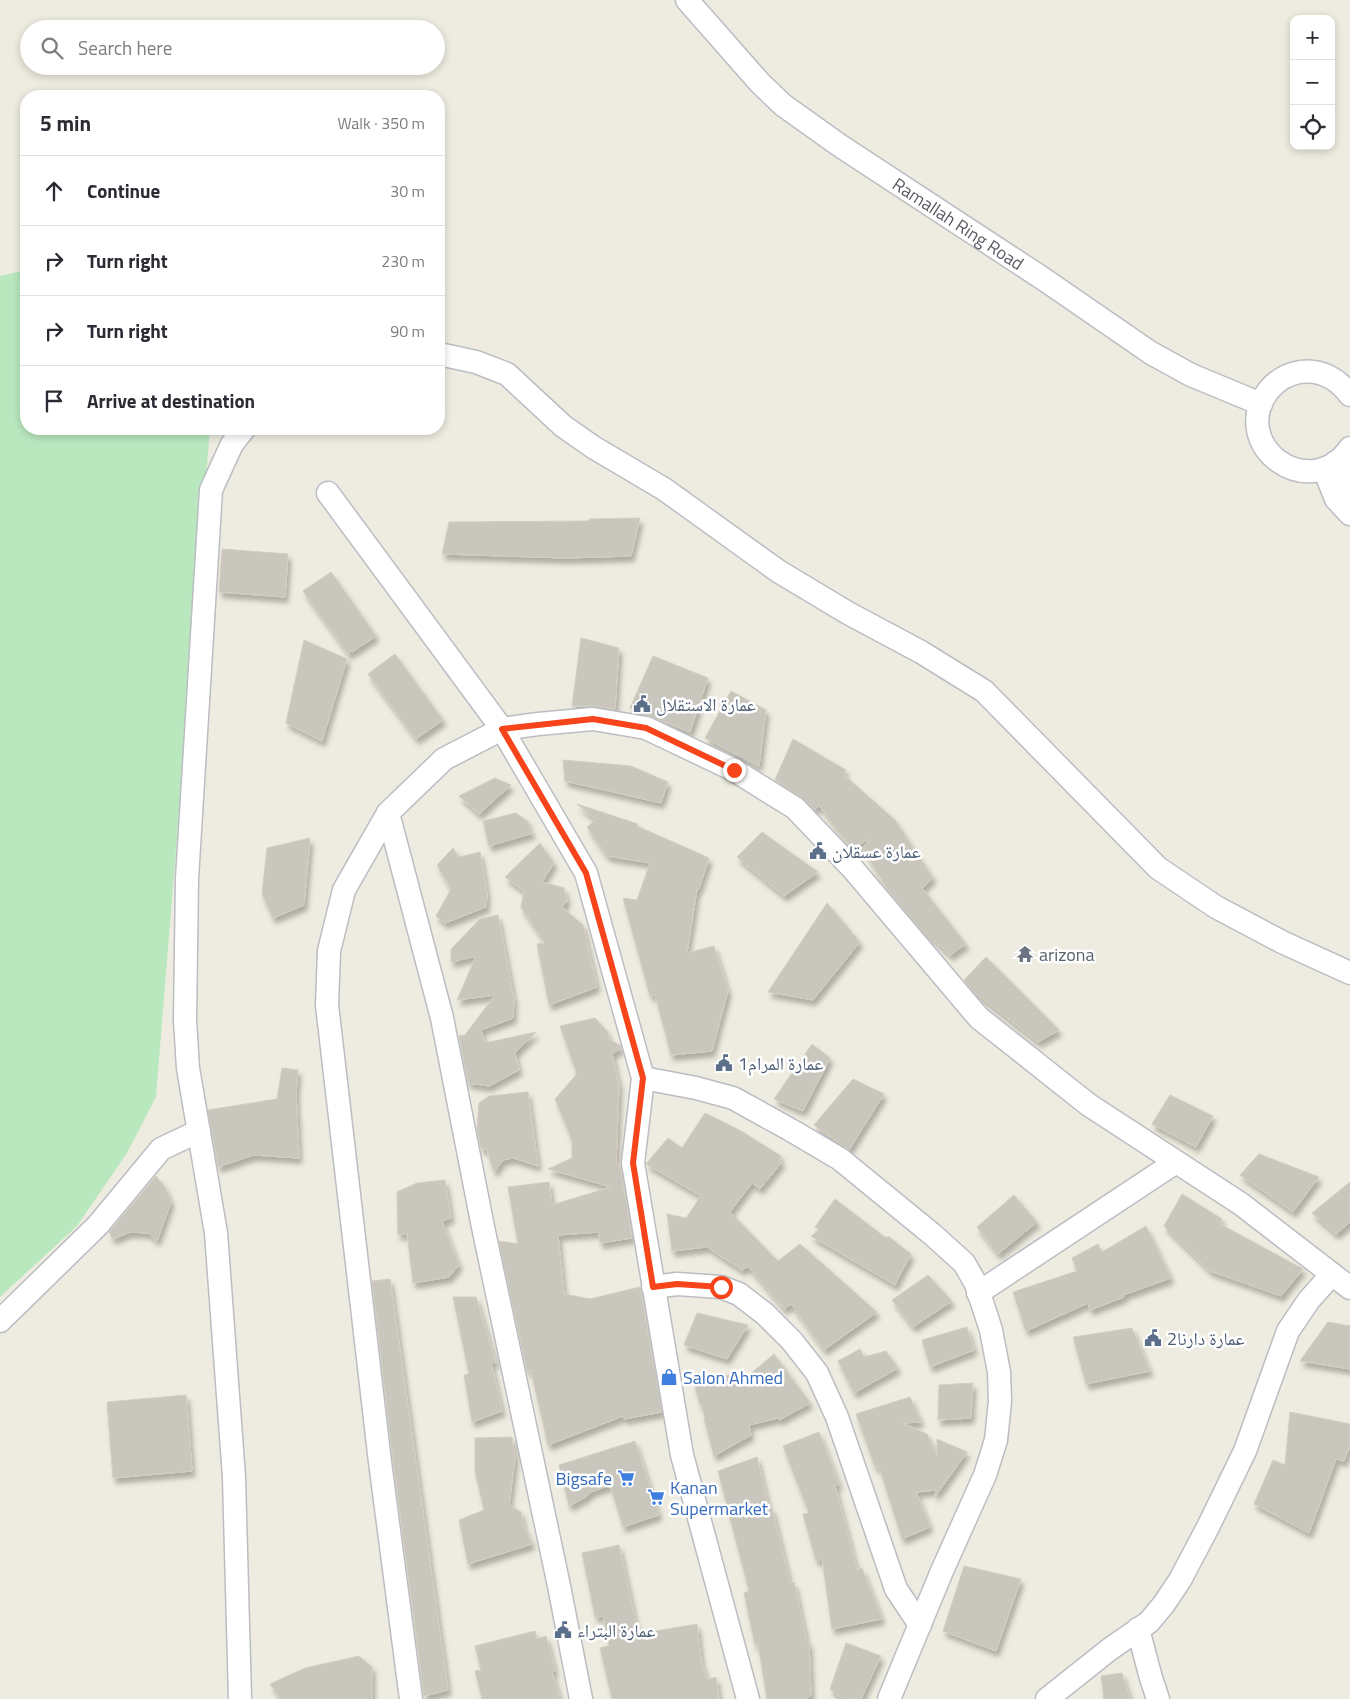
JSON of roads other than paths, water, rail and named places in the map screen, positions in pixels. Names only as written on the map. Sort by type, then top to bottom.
[{"type":"street","name":"Ramallah Ring Road","points":[[687,0],[760,83],[783,105],[839,145],[1042,278],[1151,353],[1191,375],[1261,404]]},
{"type":"street","points":[[445,355],[476,362],[507,374],[563,426],[593,447],[664,489],[778,571],[848,613],[921,652],[984,692],[1158,868],[1216,907],[1282,942],[1350,973]]},
{"type":"street","points":[[1337,460],[1305,472],[1287,467],[1272,456],[1261,440],[1257,422],[1261,404],[1271,388],[1294,373],[1313,372],[1322,374],[1339,382],[1348,391]]},
{"type":"street","points":[[239,435],[232,444],[211,490],[187,879],[185,1020],[188,1068],[216,1233],[234,1476],[240,1699]]},
{"type":"street","points":[[1337,460],[1350,488]]},
{"type":"street","points":[[1337,460],[1336,499],[1350,514]]},
{"type":"street","points":[[328,493],[502,729],[586,873],[643,1078],[633,1163],[682,1455],[748,1699]]},
{"type":"street","points":[[411,1699],[380,1462],[327,1005],[329,951],[344,890],[388,813],[444,759],[502,729],[593,719],[646,728],[734,770],[795,808],[853,869],[979,1018],[1089,1105],[1241,1204],[1350,1288]]},
{"type":"street","points":[[388,813],[442,1018],[483,1227],[557,1576],[581,1699]]},
{"type":"street","points":[[643,1078],[696,1088],[732,1098],[840,1159],[964,1263],[978,1293],[991,1330],[999,1372],[1000,1401],[996,1440],[985,1475],[889,1699]]},
{"type":"street","points":[[0,1321],[98,1226],[161,1149],[199,1131]]},
{"type":"street","points":[[978,1293],[1176,1162]]},
{"type":"street","points":[[1047,1699],[1094,1661],[1149,1622],[1164,1604],[1180,1580],[1245,1451],[1288,1331],[1309,1300],[1332,1274]]},
{"type":"street","points":[[653,1287],[677,1284],[721,1287],[739,1294],[765,1314],[792,1341],[817,1374],[837,1417],[896,1589],[920,1625]]},
{"type":"street","points":[[1138,1629],[1158,1699]]},
{"type":"place","name":"عمارة الاستقلال","points":[[642,704]]},
{"type":"place","name":"عمارة عسقلان","points":[[818,851]]},
{"type":"place","name":"arizona","points":[[1025,954]]},
{"type":"place","name":"عمارة المرام1","points":[[724,1063]]},
{"type":"place","name":"عمارة دارنا2","points":[[1153,1338]]},
{"type":"place","name":"Salon Ahmed","points":[[669,1377]]},
{"type":"place","name":"Bigsafe","points":[[626,1478]]},
{"type":"place","name":"Kanan Supermarket","points":[[656,1497]]},
{"type":"place","name":"عمارة البتراء","points":[[563,1630]]}]
